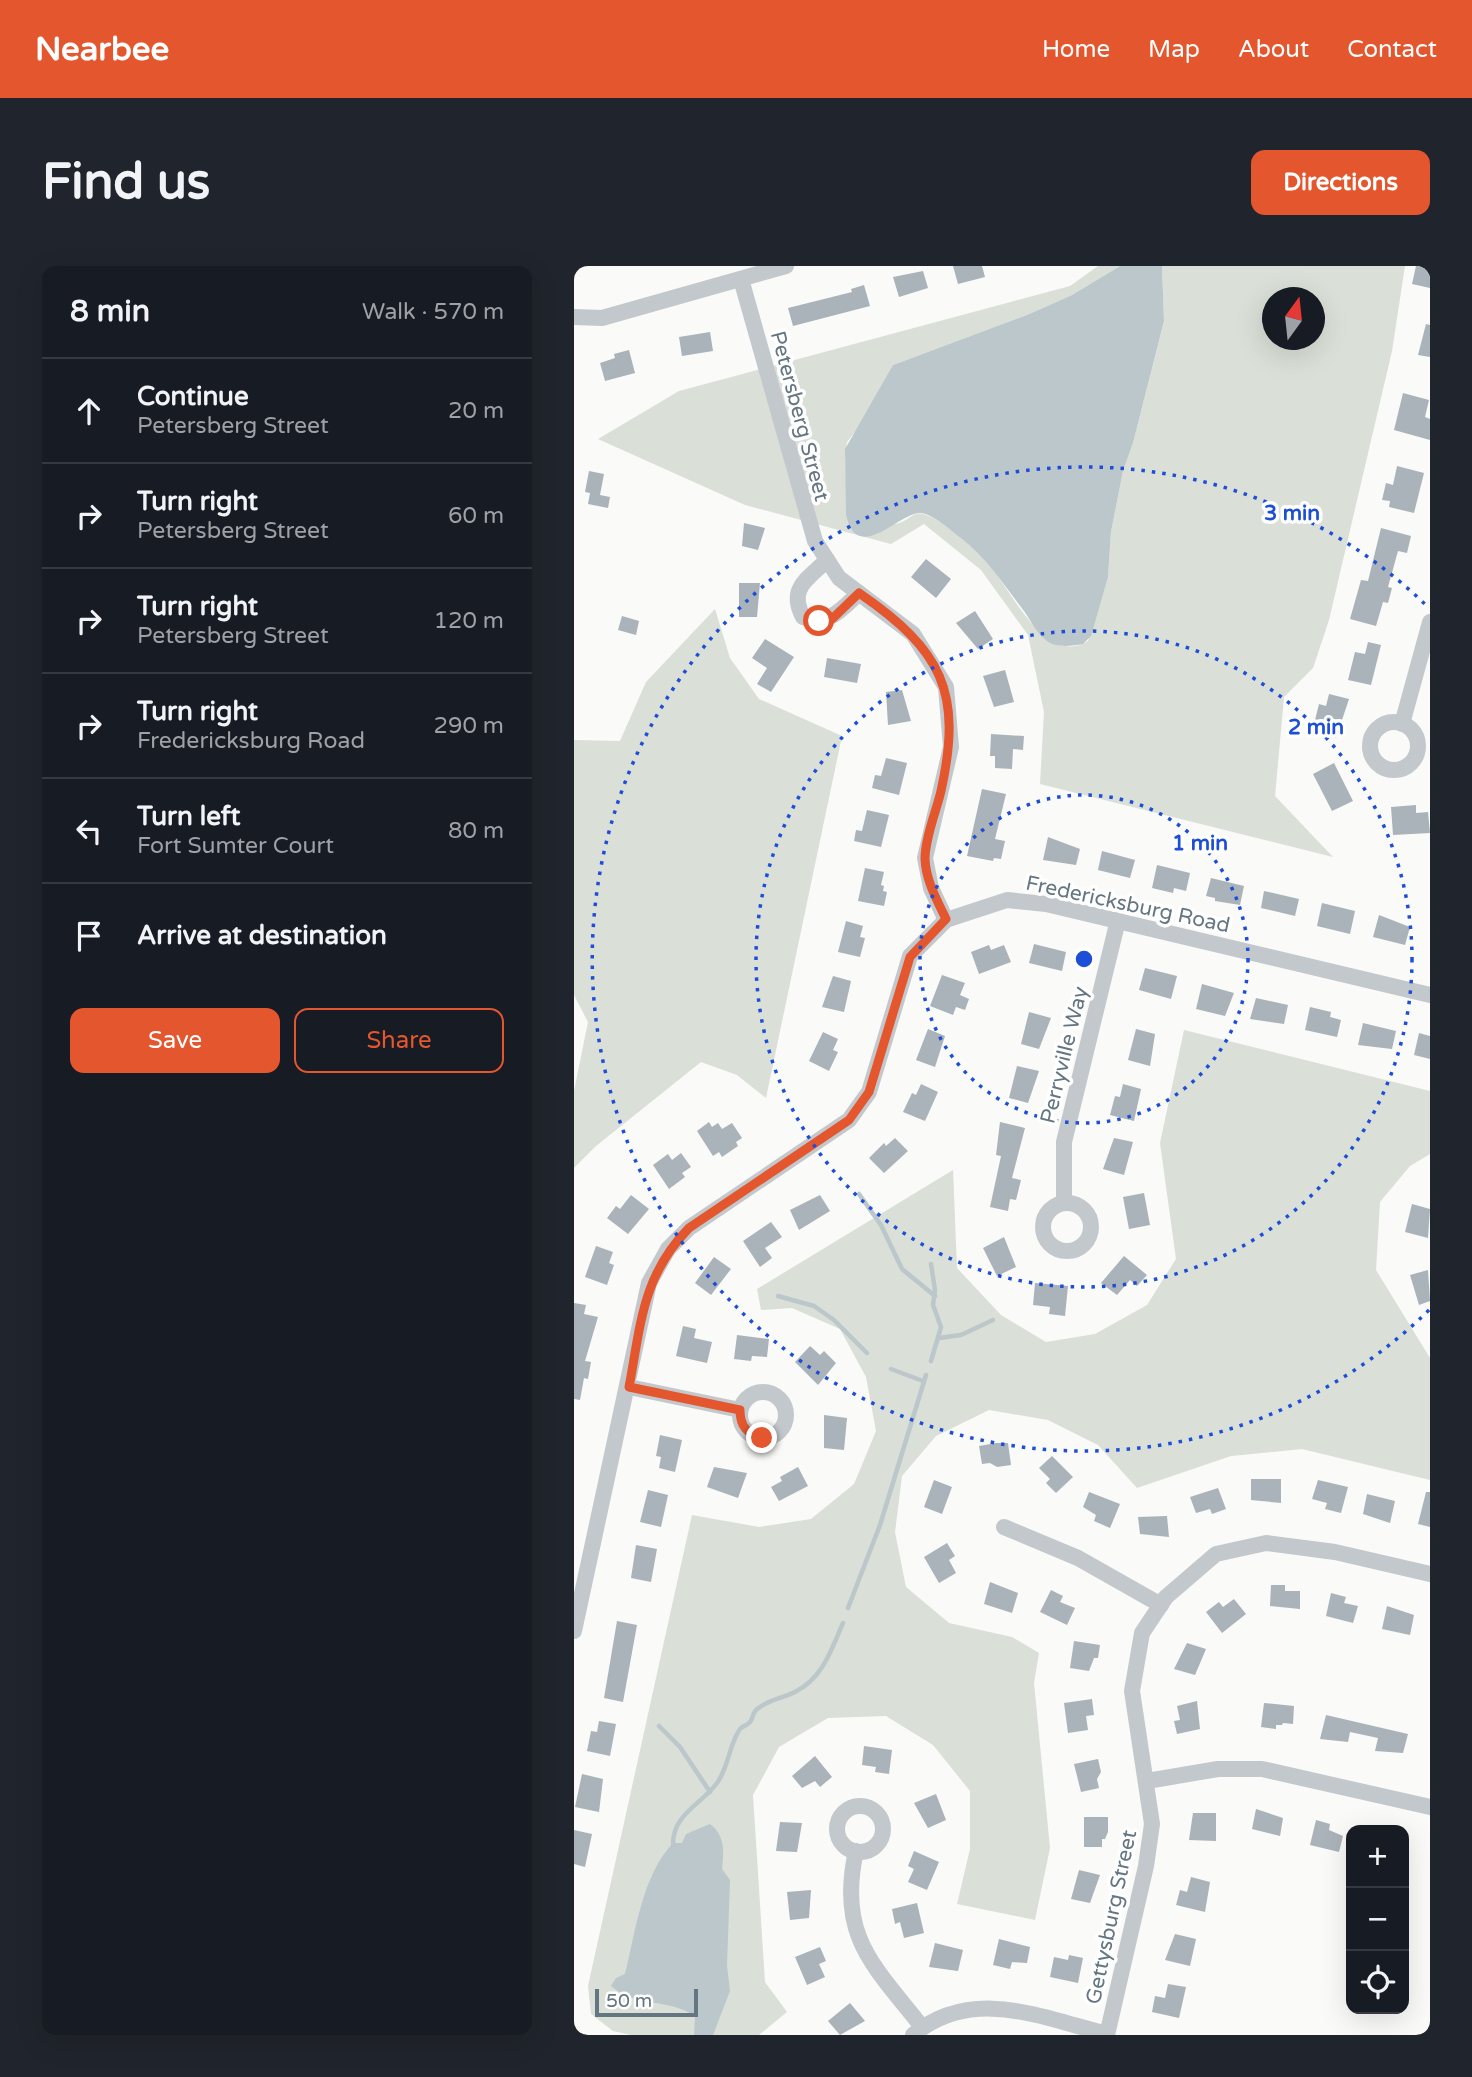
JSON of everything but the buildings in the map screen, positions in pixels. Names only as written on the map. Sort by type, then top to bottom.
[{"type":"street","points":[[574,317],[602,318],[786,266]]},
{"type":"street","name":"Petersberg Street","points":[[741,279],[807,521],[839,578],[913,634],[946,687],[951,747],[925,858],[931,888],[946,919]]},
{"type":"street","points":[[827,560],[799,589],[796,603],[803,617],[819,621],[832,619],[859,593]]},
{"type":"street","points":[[1402,724],[1430,622]]},
{"type":"street","name":"Fredericksburg Road","points":[[574,1631],[629,1387],[649,1283],[668,1249],[689,1228],[849,1120],[869,1092],[910,957],[946,919],[1007,900],[1046,904],[1430,995]]},
{"type":"street","name":"Perryville Way","points":[[1063,1202],[1064,1142],[1118,920]]},
{"type":"street","points":[[629,1387],[740,1410]]},
{"type":"street","points":[[1004,1527],[1078,1558],[1161,1605]]},
{"type":"street","name":"Gettysburg Street","points":[[1107,2034],[1146,1866],[1152,1824],[1132,1691],[1142,1633],[1161,1605],[1216,1554],[1266,1543],[1335,1552],[1430,1574]]},
{"type":"street","points":[[1147,1781],[1218,1769],[1262,1769],[1430,1807]]},
{"type":"street","points":[[856,1851],[852,1914],[863,1952],[917,2031],[947,2012],[980,2006],[1107,2034]]},
{"type":"shaded area","points":[[1098,266],[1120,266],[1072,295],[1027,315],[893,365],[864,420],[847,442],[845,460],[848,522],[890,525],[918,513],[941,522],[982,555],[1027,618],[1041,633],[1056,643],[1072,646],[1088,641],[1108,577],[1111,532],[1123,471],[1133,443],[1164,321],[1162,266],[1405,266],[1392,351],[1329,620],[1313,668],[1284,697],[1275,796],[1333,857],[1040,784],[1044,712],[1028,635],[981,570],[924,524],[891,544],[745,505],[598,439],[679,391],[1070,286]]},
{"type":"shaded area","points":[[1120,266],[1162,266],[1164,321],[1133,443],[1123,471],[1111,532],[1108,577],[1091,636],[1083,644],[1059,646],[1043,638],[987,563],[936,519],[920,513],[911,515],[869,536],[859,536],[851,529],[846,514],[845,449],[893,365],[1027,315],[1072,295]]},
{"type":"shaded area","points":[[715,609],[730,658],[759,699],[842,736],[766,1098],[737,1075],[701,1062],[596,1146],[574,1168],[574,1091],[588,1022],[574,995],[574,740],[620,741],[646,682]]},
{"type":"shaded area","points":[[1184,1030],[1430,1091],[1430,1154],[1410,1166],[1380,1202],[1376,1270],[1430,1358],[1430,1480],[1302,1449],[1231,1456],[1137,1488],[1098,1445],[1048,1420],[989,1410],[936,1436],[902,1476],[895,1532],[906,1587],[949,1623],[1012,1637],[1039,1653],[1034,1683],[1050,1848],[1035,1920],[957,1904],[970,1849],[970,1791],[933,1745],[886,1716],[828,1718],[779,1747],[753,1795],[765,1982],[787,2012],[759,2035],[631,2035],[613,2031],[591,2014],[588,1986],[692,1515],[759,1527],[811,1519],[854,1484],[876,1431],[866,1377],[840,1329],[792,1308],[761,1310],[757,1289],[953,1170],[957,1268],[1001,1315],[1046,1342],[1095,1334],[1147,1305],[1176,1259],[1160,1143]]},
{"type":"shaded area","points":[[710,1824],[721,1838],[722,1869],[730,1880],[727,1966],[730,1991],[713,2035],[694,2035],[695,2017],[686,2011],[631,1997],[611,1986],[616,1978],[625,1974],[647,1887],[662,1856],[673,1843],[682,1843],[686,1834]]},
{"type":"waterway","points":[[859,1194],[881,1225],[902,1269],[935,1296]]},
{"type":"waterway","points":[[931,1264],[935,1290],[933,1305],[941,1327],[931,1361]]},
{"type":"waterway","points":[[778,1296],[814,1306],[834,1320],[867,1353]]},
{"type":"waterway","points":[[939,1338],[961,1335],[993,1320]]},
{"type":"waterway","points":[[891,1369],[923,1381]]},
{"type":"waterway","points":[[848,1608],[880,1525],[926,1375]]},
{"type":"waterway","points":[[673,1846],[674,1835],[682,1818],[721,1777],[740,1729],[750,1722],[760,1707],[795,1692],[813,1679],[830,1653],[843,1623]]},
{"type":"waterway","points":[[659,1726],[680,1747],[710,1792]]},
{"type":"route","points":[[762,1438],[747,1432],[740,1418],[740,1410],[629,1387],[649,1283],[668,1249],[689,1228],[849,1120],[869,1092],[910,957],[946,919],[931,888],[925,858],[951,747],[946,687],[913,634],[859,593],[832,619],[819,621]]}]
